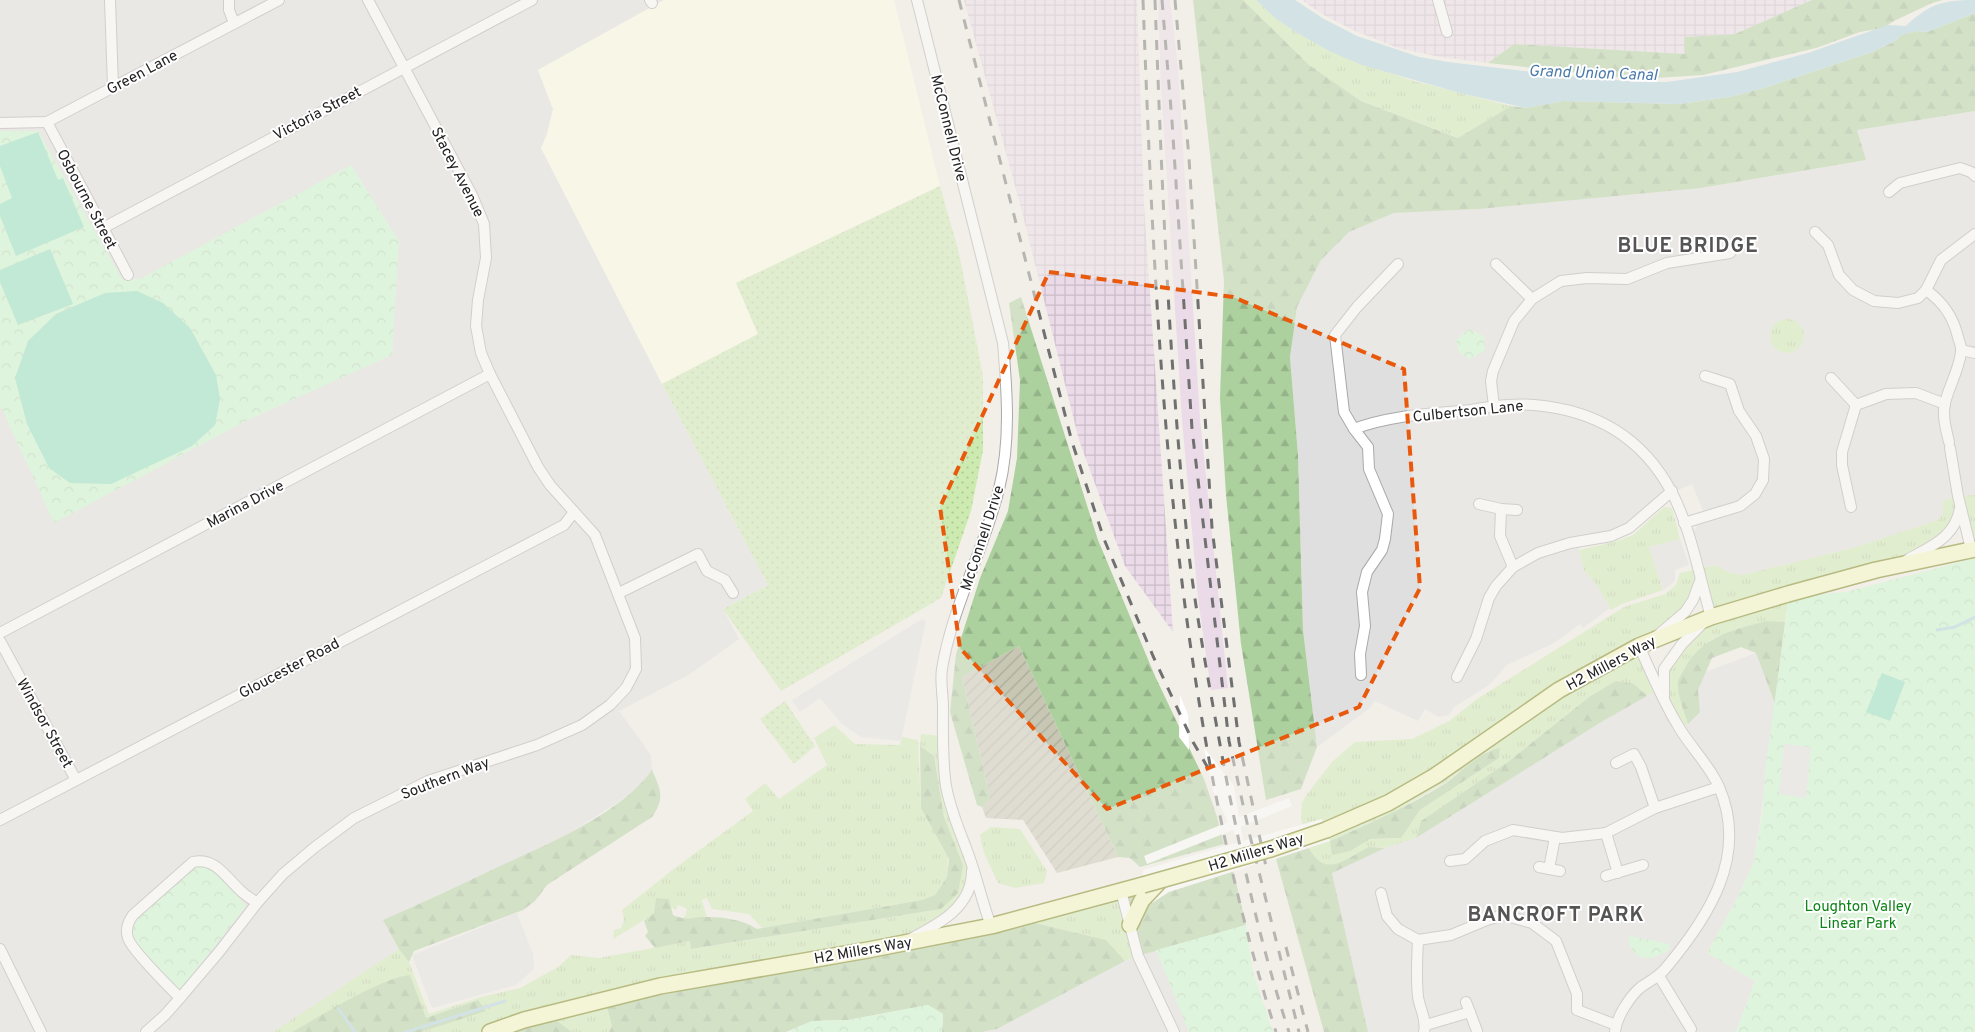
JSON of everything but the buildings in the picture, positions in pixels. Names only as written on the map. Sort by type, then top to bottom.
[{"type":"street","points":[[110,0],[113,86]]},
{"type":"street","points":[[230,0],[230,10],[234,23]]},
{"type":"street","name":"Green Lane","points":[[0,123],[46,122],[279,0]]},
{"type":"street","name":"Stacey Avenue","points":[[368,0],[472,194],[484,224],[486,258],[478,300],[476,326],[481,352],[490,374],[538,467],[550,485],[574,512]]},
{"type":"street","name":"Victoria Street","points":[[102,228],[532,0]]},
{"type":"street","name":"McConnell Drive","points":[[917,0],[1003,343],[1008,397],[1006,443],[1000,488],[983,542],[953,622],[941,671],[942,736],[946,783],[952,812],[972,863],[981,898],[992,926]]},
{"type":"street","points":[[1438,0],[1447,32]]},
{"type":"street","name":"Osbourne Street","points":[[46,122],[128,275]]},
{"type":"street","points":[[1889,192],[1900,183],[1960,168],[1971,172],[1975,176]]},
{"type":"street","points":[[1815,232],[1828,245],[1840,275],[1853,290],[1874,301],[1898,304],[1918,298],[1926,290],[1941,260],[1975,234]]},
{"type":"street","points":[[1494,406],[1491,381],[1493,371],[1514,321],[1532,298],[1560,281],[1587,278],[1627,279],[1667,263],[1730,254]]},
{"type":"street","points":[[1361,675],[1360,654],[1365,626],[1362,592],[1367,572],[1382,550],[1388,514],[1369,469],[1368,447],[1344,412],[1335,335],[1357,306],[1398,264]]},
{"type":"street","points":[[1496,264],[1532,298]]},
{"type":"street","points":[[1926,290],[1936,297],[1949,313],[1957,331],[1961,350],[1956,374],[1945,404],[1944,419],[1960,505],[1973,549]]},
{"type":"street","points":[[1961,350],[1975,353]]},
{"type":"street","name":"Marina Drive","points":[[0,633],[490,374]]},
{"type":"street","points":[[1684,523],[1740,506],[1755,494],[1763,480],[1764,460],[1756,436],[1739,411],[1730,384],[1704,376]]},
{"type":"street","points":[[1831,378],[1856,405]]},
{"type":"street","points":[[1856,405],[1886,394],[1916,393],[1945,404]]},
{"type":"street","name":"Culbertson Lane","points":[[1354,429],[1374,422],[1494,406],[1533,405],[1577,412],[1611,426],[1647,454],[1672,491],[1684,523],[1710,618]]},
{"type":"street","points":[[1851,507],[1842,466],[1842,452],[1856,405]]},
{"type":"street","points":[[1457,677],[1476,640],[1489,598],[1496,586],[1513,568],[1538,553],[1570,543],[1611,536],[1630,528],[1672,491]]},
{"type":"street","points":[[1478,504],[1517,510]]},
{"type":"street","points":[[1900,565],[1946,536],[1954,527],[1960,505]]},
{"type":"street","points":[[1501,509],[1500,536],[1513,568]]},
{"type":"street","name":"Southern Way","points":[[146,1032],[180,998],[283,874],[354,818],[428,781],[537,745],[582,725],[610,706],[626,688],[636,669],[636,638],[596,535],[574,512]]},
{"type":"street","name":"Gloucester Road","points":[[0,820],[564,525],[574,512]]},
{"type":"street","name":"H2 Millers Way","points":[[490,1032],[524,1020],[660,986],[992,926],[1270,849],[1326,830],[1388,804],[1435,776],[1559,690],[1646,643],[1710,618],[1843,578],[1973,549]]},
{"type":"street","points":[[618,593],[698,554],[707,571],[725,580],[733,593]]},
{"type":"street","points":[[1381,892],[1387,916],[1398,929],[1418,940],[1451,936],[1486,920],[1503,915],[1532,923],[1556,941],[1577,994],[1577,1010],[1615,1029],[1619,1015],[1639,988],[1659,976],[1687,943],[1720,886],[1727,857],[1728,834],[1726,813],[1719,787],[1706,765],[1677,726],[1664,698],[1646,643],[1685,612],[1693,600],[1700,580]]},
{"type":"street","points":[[1664,698],[1664,668],[1682,644],[1710,618]]},
{"type":"street","name":"Windsor Street","points":[[0,641],[76,780]]},
{"type":"street","points":[[1616,763],[1634,754],[1641,767],[1655,808]]},
{"type":"street","points":[[1450,861],[1465,860],[1485,841],[1513,830],[1562,838],[1606,833],[1655,808],[1719,787]]},
{"type":"street","points":[[1606,833],[1618,873]]},
{"type":"street","points":[[1555,837],[1544,868],[1560,871]]},
{"type":"street","points":[[180,998],[130,943],[127,929],[128,922],[133,915],[194,862],[201,860],[217,866],[242,892],[257,903]]},
{"type":"street","points":[[900,944],[941,921],[962,904],[972,882],[972,863]]},
{"type":"street","points":[[1606,876],[1643,865]]},
{"type":"street","points":[[1130,924],[1142,900],[1162,880]]},
{"type":"street","points":[[1121,891],[1138,956],[1171,1031]]},
{"type":"street","points":[[1418,940],[1416,973],[1418,999],[1425,1029],[1470,1012]]},
{"type":"street","points":[[0,949],[41,1032]]},
{"type":"street","points":[[1659,976],[1691,1029]]},
{"type":"street","points":[[1466,1002],[1477,1031]]},
{"type":"highlighted area","points":[[1049,272],[1233,297],[1404,369],[1420,588],[1359,707],[1107,809],[960,648],[940,507]]},
{"type":"shaded area","points":[[0,0],[664,0],[538,70],[553,109],[547,134],[541,148],[768,585],[723,609],[739,639],[690,674],[619,711],[651,755],[652,770],[642,784],[614,805],[558,840],[384,920],[399,949],[365,974],[273,1032],[0,1032]]},
{"type":"shaded area","points":[[664,0],[894,0],[940,186],[736,283],[758,334],[662,384],[541,148],[547,134],[553,109],[538,70]]},
{"type":"shaded area","points":[[964,0],[1137,0],[1144,205],[1173,632],[1125,566],[1079,440],[1021,208]]},
{"type":"shaded area","points":[[1158,0],[1170,0],[1178,68],[1200,419],[1228,688],[1211,690],[1198,598],[1182,420],[1161,86]]},
{"type":"shaded area","points":[[1302,0],[1812,0],[1735,34],[1684,37],[1686,54],[1514,44],[1488,63],[1440,57],[1398,48],[1355,31],[1320,13]]},
{"type":"shaded area","points":[[1975,111],[1975,495],[1958,496],[1939,520],[1852,548],[1742,575],[1728,572],[1716,565],[1705,567],[1693,533],[1698,523],[1707,520],[1692,484],[1660,498],[1629,523],[1617,530],[1576,537],[1584,570],[1598,587],[1610,608],[1583,628],[1580,624],[1554,643],[1507,665],[1489,685],[1454,707],[1449,715],[1438,717],[1425,709],[1418,721],[1375,701],[1370,708],[1317,747],[1303,630],[1298,455],[1290,357],[1297,307],[1321,260],[1349,232],[1394,213],[1479,209],[1701,188],[1866,160],[1856,130]]},
{"type":"shaded area","points":[[1680,539],[1689,565],[1675,570],[1675,580],[1663,590],[1649,547]]},
{"type":"shaded area","points":[[922,619],[926,621],[901,741],[861,737],[842,724],[820,698],[800,712],[792,700]]},
{"type":"shaded area","points":[[1019,646],[1118,857],[1057,873],[1023,820],[986,818],[982,807],[990,798],[962,677]]},
{"type":"shaded area","points":[[1756,653],[1775,704],[1754,861],[1737,899],[1707,953],[1755,981],[1736,1032],[1368,1032],[1332,872],[1385,848],[1416,838],[1603,721],[1659,689],[1700,712],[1698,690],[1705,672]]},
{"type":"shaded area","points":[[1784,744],[1811,747],[1806,798],[1779,794]]},
{"type":"shaded area","points":[[517,913],[533,954],[534,969],[516,985],[432,1008],[412,955]]},
{"type":"shaded area","points":[[1156,950],[1191,1032],[982,1032],[997,1029],[1125,961]]},
{"type":"green space","points":[[1193,0],[1243,0],[1309,65],[1361,101],[1458,138],[1511,106],[1526,108],[1563,101],[1679,104],[1729,97],[1764,88],[1872,52],[1895,41],[1901,35],[1917,31],[1927,32],[1975,13],[1975,111],[1857,130],[1866,160],[1701,188],[1479,209],[1394,213],[1349,232],[1321,260],[1297,307],[1290,357],[1298,455],[1303,630],[1317,747],[1301,789],[1266,800],[1241,644],[1226,495],[1220,398],[1224,281]]},
{"type":"green space","points":[[1243,0],[1256,0],[1274,17],[1294,31],[1329,51],[1410,80],[1511,106],[1459,138],[1361,101],[1309,65]]},
{"type":"green space","points":[[1812,0],[1943,0],[1932,3],[1883,28],[1860,32],[1816,48],[1703,75],[1656,78],[1617,77],[1488,63],[1514,44],[1685,54],[1684,37],[1735,34]]},
{"type":"green space","points":[[0,131],[38,131],[122,279],[140,279],[351,165],[399,241],[392,355],[248,420],[54,523],[0,405]]},
{"type":"green space","points":[[38,132],[58,180],[63,178],[84,227],[16,256],[0,216],[0,204],[12,198],[0,166],[0,146]]},
{"type":"green space","points":[[940,186],[959,253],[983,376],[983,450],[971,511],[941,598],[781,691],[723,609],[768,585],[662,384],[758,334],[736,283]]},
{"type":"green space","points":[[50,249],[73,304],[18,325],[0,282],[0,270]]},
{"type":"green space","points":[[137,291],[163,303],[190,328],[216,375],[220,399],[215,425],[192,446],[111,484],[70,483],[49,468],[27,424],[15,378],[28,341],[56,314],[105,293]]},
{"type":"green space","points":[[1021,297],[1098,540],[1155,676],[1204,779],[1224,844],[1140,867],[1130,858],[1118,857],[1019,646],[962,677],[990,798],[982,807],[977,805],[950,712],[956,654],[980,578],[1008,511],[1017,458],[1020,380],[1009,303]]},
{"type":"green space","points":[[1787,319],[1794,320],[1799,324],[1803,329],[1803,343],[1799,348],[1794,352],[1787,353],[1780,352],[1775,348],[1771,343],[1770,336],[1771,329],[1775,324],[1780,320]]},
{"type":"green space","points":[[1469,329],[1484,336],[1485,350],[1470,359],[1459,353],[1456,340]]},
{"type":"green space","points":[[1975,495],[1975,549],[1961,507],[1946,536],[1907,554],[1843,570],[1789,597],[1785,622],[1765,622],[1746,626],[1710,640],[1681,702],[1688,724],[1677,726],[1664,698],[1664,669],[1708,619],[1700,581],[1693,600],[1640,646],[1659,689],[1647,696],[1634,684],[1589,697],[1509,761],[1421,821],[1416,838],[1385,848],[1379,847],[1355,854],[1338,865],[1328,866],[1318,861],[1311,852],[1301,819],[1302,803],[1332,762],[1355,742],[1412,739],[1449,721],[1477,699],[1624,607],[1665,594],[1676,585],[1680,573],[1716,565],[1728,572],[1742,575],[1852,548],[1938,520],[1943,514],[1943,501],[1958,496]],"holes":[[[1490,750],[1499,758],[1420,810],[1401,838],[1330,841],[1392,813],[1446,782]]]},
{"type":"green space","points":[[1664,507],[1672,508],[1680,539],[1649,547],[1663,590],[1622,604],[1611,610],[1598,587],[1584,570],[1579,550],[1633,535]]},
{"type":"green space","name":"Loughton Valley Linear Park","points":[[1975,558],[1975,1032],[1736,1032],[1755,981],[1707,953],[1737,899],[1754,861],[1762,814],[1765,771],[1789,597],[1846,592]]},
{"type":"green space","points":[[1767,621],[1785,622],[1775,704],[1756,653],[1741,647],[1712,658],[1698,690],[1700,712],[1688,724],[1680,698],[1678,682],[1692,657],[1700,648],[1720,636],[1743,627]]},
{"type":"green space","points":[[1882,673],[1905,682],[1890,721],[1866,712]]},
{"type":"green space","points":[[1616,681],[1634,684],[1647,696],[1603,721],[1416,838],[1421,821],[1509,761],[1589,697]]},
{"type":"green space","points":[[785,701],[815,746],[794,764],[760,719]]},
{"type":"green space","points":[[834,725],[855,744],[900,745],[902,737],[918,740],[921,808],[948,857],[947,877],[935,895],[922,900],[762,928],[749,914],[712,909],[707,898],[702,900],[707,917],[684,919],[687,909],[678,905],[676,910],[656,898],[654,914],[613,939],[614,930],[621,928],[624,920],[622,910],[675,868],[753,811],[745,799],[765,783],[779,799],[827,765],[814,738]]},
{"type":"green space","points":[[921,734],[942,736],[946,783],[972,863],[962,904],[920,933],[612,1026],[609,1032],[572,1032],[548,1014],[490,1032],[421,1032],[486,1010],[477,1000],[426,1018],[361,994],[292,1032],[273,1032],[399,949],[409,962],[429,1014],[481,997],[520,988],[558,967],[571,955],[599,958],[691,941],[692,949],[941,909],[963,865],[944,817],[934,756],[920,746]]},
{"type":"green space","points":[[920,746],[934,756],[944,817],[963,865],[958,893],[941,909],[691,949],[690,941],[655,948],[645,936],[648,932],[644,921],[654,913],[656,898],[669,899],[673,915],[679,917],[727,918],[746,923],[757,929],[922,900],[935,895],[947,877],[949,859],[921,808]]},
{"type":"green space","points":[[1500,748],[1499,758],[1420,810],[1401,838],[1370,839],[1350,851],[1332,855],[1330,841],[1418,799],[1446,783],[1485,753]]},
{"type":"green space","points":[[652,770],[658,783],[660,799],[652,817],[547,885],[535,901],[523,910],[414,951],[409,962],[399,949],[383,920],[538,849],[582,826],[622,800],[639,786]]},
{"type":"green space","points":[[991,827],[1020,829],[1047,871],[1044,883],[1015,888],[998,883],[984,853],[980,835]]},
{"type":"green space","points":[[1369,847],[1385,848],[1332,873],[1368,1032],[1324,1032],[1276,859],[1309,848],[1322,863],[1329,865],[1337,864]]},
{"type":"green space","points":[[1231,861],[1246,925],[1138,956],[1121,891]]},
{"type":"green space","points":[[201,866],[213,869],[246,906],[180,991],[131,938],[133,925],[187,873]]},
{"type":"green space","points":[[1121,891],[1138,956],[1125,961],[1105,940],[1018,919]]},
{"type":"green space","points":[[1018,919],[1106,940],[1125,961],[997,1029],[982,1032],[942,1032],[943,1014],[928,1005],[848,1020],[812,1021],[786,1032],[609,1032],[612,1026],[606,1003]]},
{"type":"green space","points":[[1246,925],[1253,972],[1273,1032],[1189,1032],[1156,950]]},
{"type":"green space","points":[[1629,936],[1670,944],[1669,950],[1652,958],[1640,957],[1631,948]]},
{"type":"green space","points":[[410,975],[426,1018],[478,1000],[486,1011],[421,1032],[292,1032],[367,990]]},
{"type":"green space","points":[[928,1005],[943,1014],[942,1032],[792,1032],[791,1030],[812,1021],[848,1020]]},
{"type":"green space","points":[[548,1014],[572,1032],[498,1032]]},
{"type":"water","points":[[1256,0],[1295,0],[1324,19],[1357,36],[1419,57],[1567,76],[1638,82],[1667,82],[1737,72],[1808,53],[1888,25],[1906,26],[1930,8],[1945,2],[1975,0],[1975,13],[1927,32],[1917,31],[1901,35],[1895,41],[1872,52],[1764,88],[1729,97],[1679,104],[1563,101],[1526,108],[1460,93],[1362,65],[1329,51],[1294,31],[1274,17]]},
{"type":"pier","points":[[1180,695],[1188,715],[1189,750],[1179,737]]},
{"type":"pier","points":[[1204,748],[1234,786],[1239,817],[1289,798],[1292,806],[1241,827],[1243,841],[1322,819],[1330,841],[1169,892],[1152,903],[1143,885],[1143,870],[1239,842],[1233,830],[1147,864],[1144,856],[1228,822],[1213,791]]},
{"type":"waterway","points":[[1937,630],[1955,627],[1975,617]]},
{"type":"waterway","points":[[406,1032],[505,1001]]},
{"type":"waterway","points":[[338,1008],[355,1032]]},
{"type":"railway","points":[[959,0],[1072,442],[1104,539],[1153,656],[1193,742],[1208,768]]},
{"type":"railway","points":[[1143,0],[1154,261],[1163,391],[1175,521],[1191,651],[1213,779],[1241,907],[1276,1032]]},
{"type":"railway","points":[[1155,0],[1171,347],[1189,555],[1206,664],[1238,838],[1261,936],[1289,1032]]},
{"type":"railway","points":[[1162,0],[1172,121],[1192,429],[1229,741],[1249,832],[1299,1032]]},
{"type":"railway","points":[[1175,0],[1189,158],[1212,528],[1239,742],[1267,871]]},
{"type":"railway","points":[[1286,947],[1308,1032]]},
{"type":"district","name":"BLUE BRIDGE","points":[[1688,245]]},
{"type":"district","name":"BANCROFT PARK","points":[[1556,914]]},
{"type":"water label","name":"Grand Union Canal","points":[[1593,72]]}]
